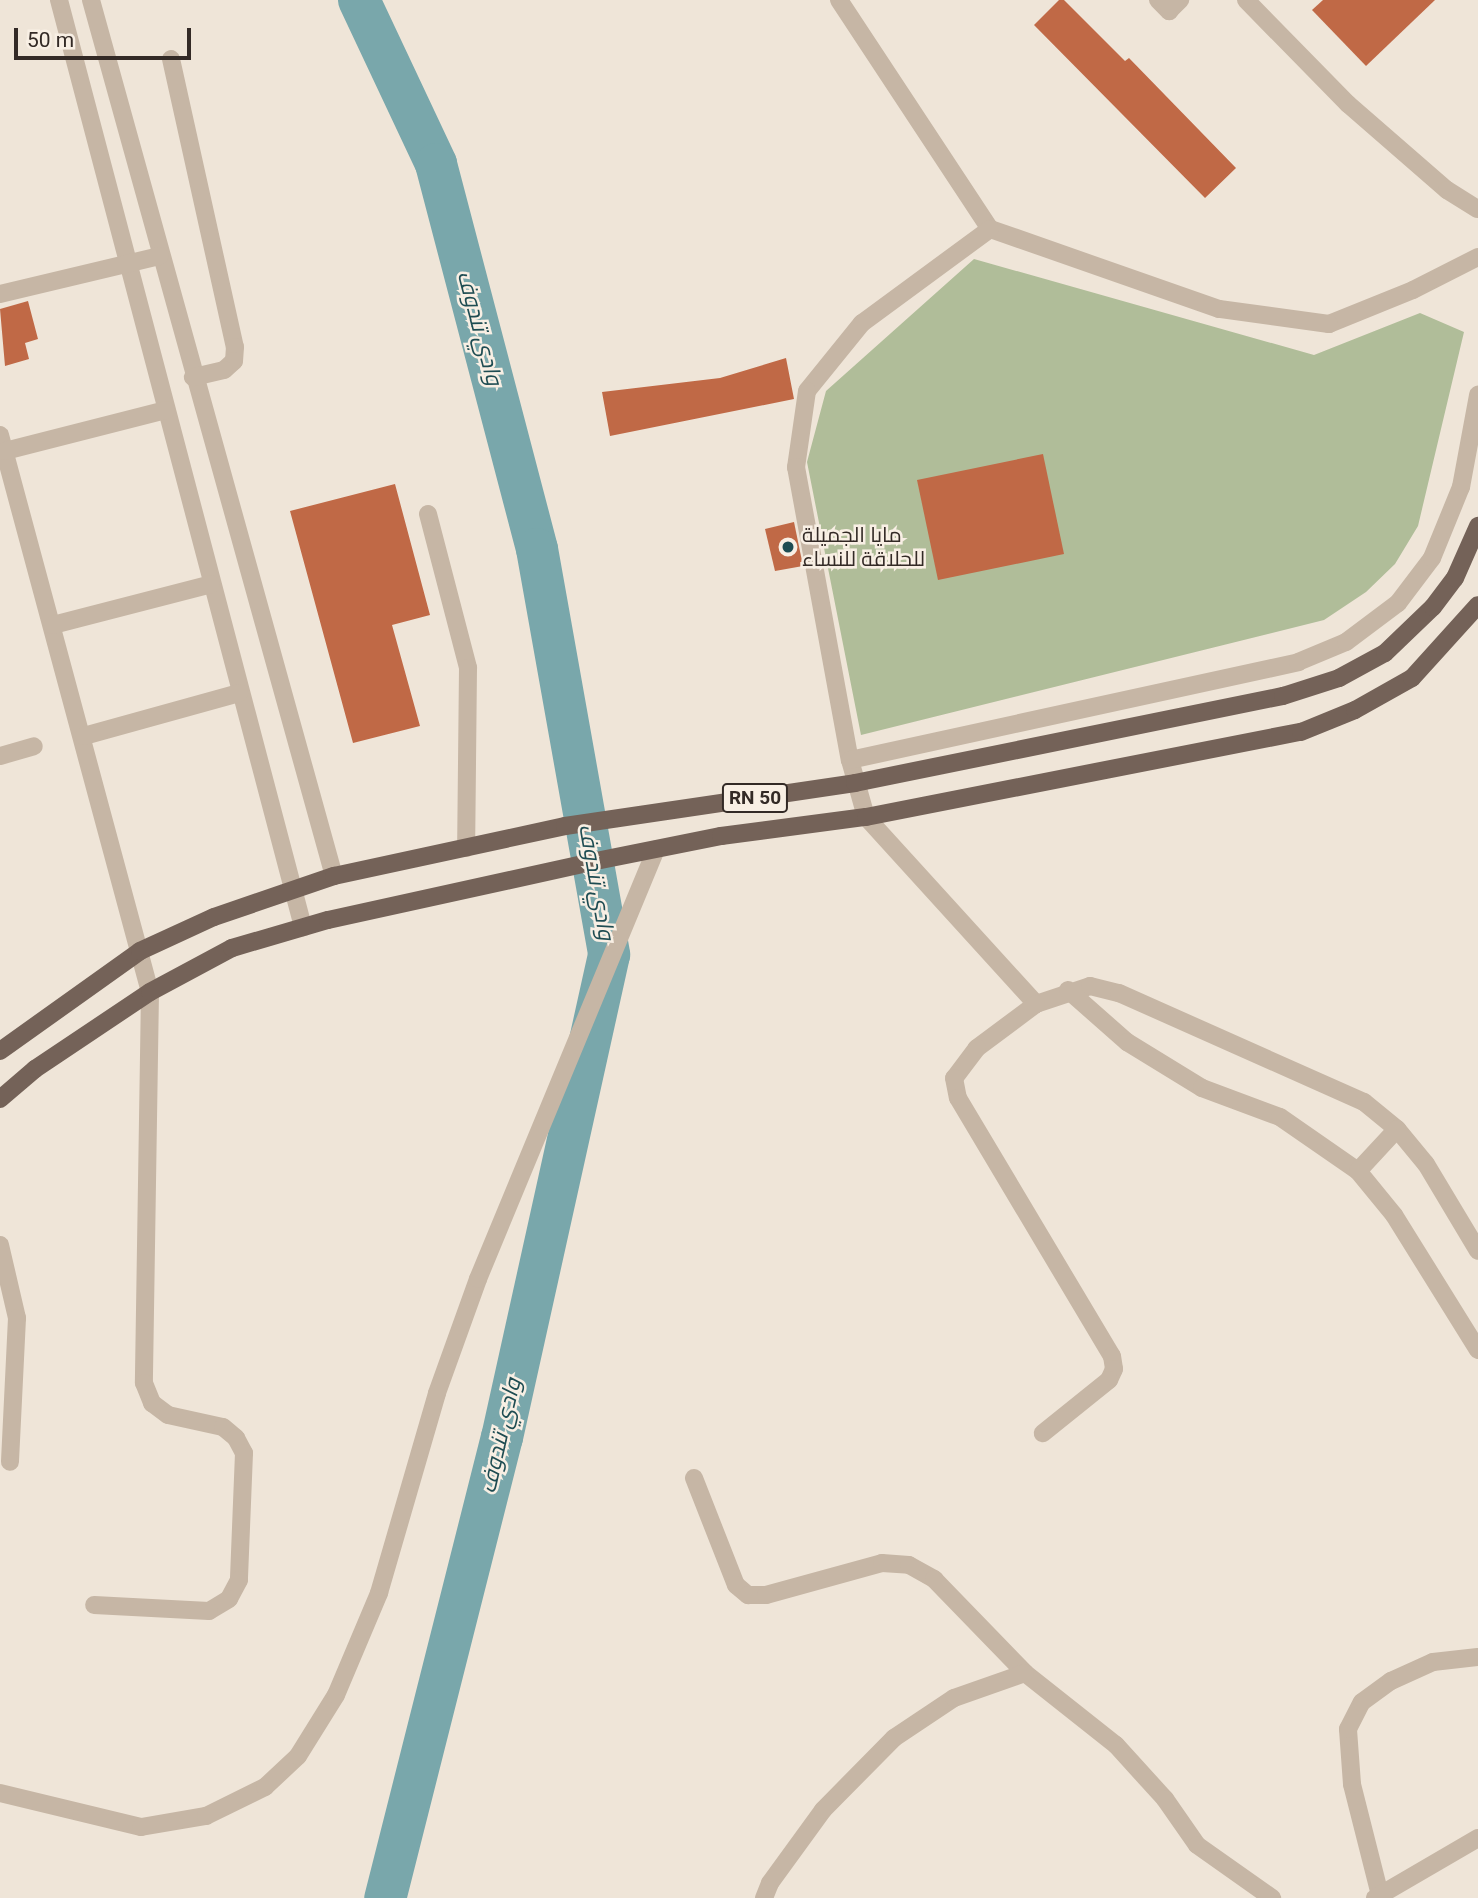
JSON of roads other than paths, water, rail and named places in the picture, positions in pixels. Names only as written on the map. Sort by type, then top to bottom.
[{"type":"main road","name":"RN 50","points":[[0,1051],[141,951],[293,888],[334,876],[565,826],[855,783],[1283,696],[1339,678],[1385,653],[1433,607],[1455,578],[1478,526]]},
{"type":"main road","name":"RN 50","points":[[0,1099],[35,1069],[150,992],[232,948],[303,927],[656,849],[866,817],[1301,732],[1355,710],[1412,678],[1478,605]]},
{"type":"street","points":[[59,0],[239,693],[303,927]]},
{"type":"street","points":[[91,0],[193,377],[334,876]]},
{"type":"street","points":[[839,0],[990,229],[1219,309],[1329,324],[1478,257],[1478,265]]},
{"type":"street","points":[[1158,0],[1169,11],[1180,0]]},
{"type":"street","points":[[1246,0],[1348,104],[1447,190],[1478,209]]},
{"type":"street","points":[[170,59],[235,347],[233,361],[224,370],[193,377]]},
{"type":"street","points":[[990,229],[862,323],[807,391],[796,467],[850,760],[866,817],[1036,1004]]},
{"type":"street","points":[[0,294],[160,256]]},
{"type":"street","points":[[850,760],[1298,662],[1346,642],[1398,603],[1432,558],[1461,487],[1478,395]]},
{"type":"street","points":[[94,1605],[209,1611],[229,1599],[239,1580],[244,1453],[236,1438],[223,1427],[168,1415],[152,1403],[144,1383],[150,992],[84,736],[2,443],[166,410]]},
{"type":"street","points":[[428,514],[468,668],[466,848]]},
{"type":"street","points":[[53,625],[211,584]]},
{"type":"street","points":[[84,736],[239,693]]},
{"type":"street","points":[[0,756],[34,746]]},
{"type":"street","points":[[0,1793],[141,1827],[206,1816],[265,1787],[298,1756],[336,1695],[379,1593],[437,1393],[478,1279],[656,849]]},
{"type":"street","points":[[1044,1433],[1109,1380],[1114,1369],[1112,1356],[958,1098],[954,1078],[976,1048],[1036,1004],[1068,990],[1090,986],[1119,993],[1364,1102],[1396,1129],[1426,1164],[1478,1251]]},
{"type":"street","points":[[1068,990],[1127,1042],[1202,1088],[1280,1117],[1357,1171],[1394,1215],[1478,1350]]},
{"type":"street","points":[[1357,1171],[1396,1129]]},
{"type":"street","points":[[0,1245],[17,1318],[10,1462]]},
{"type":"street","points":[[694,1478],[736,1585],[748,1595],[766,1595],[882,1563],[909,1564],[934,1579],[1025,1673],[1116,1745],[1165,1799],[1196,1844],[1272,1898]]},
{"type":"street","points":[[1478,1657],[1433,1662],[1391,1681],[1362,1702],[1348,1729],[1352,1784],[1378,1897],[1478,1838]]},
{"type":"street","points":[[764,1898],[770,1883],[823,1810],[894,1738],[954,1698],[1025,1673]]},
{"type":"waterway","name":"وادي تندوف","points":[[359,0],[436,164],[537,549],[609,955],[502,1437],[385,1898]]},
{"type":"place","name":"مايا الجميلة للحلاقة للنساء","points":[[788,547]]}]
